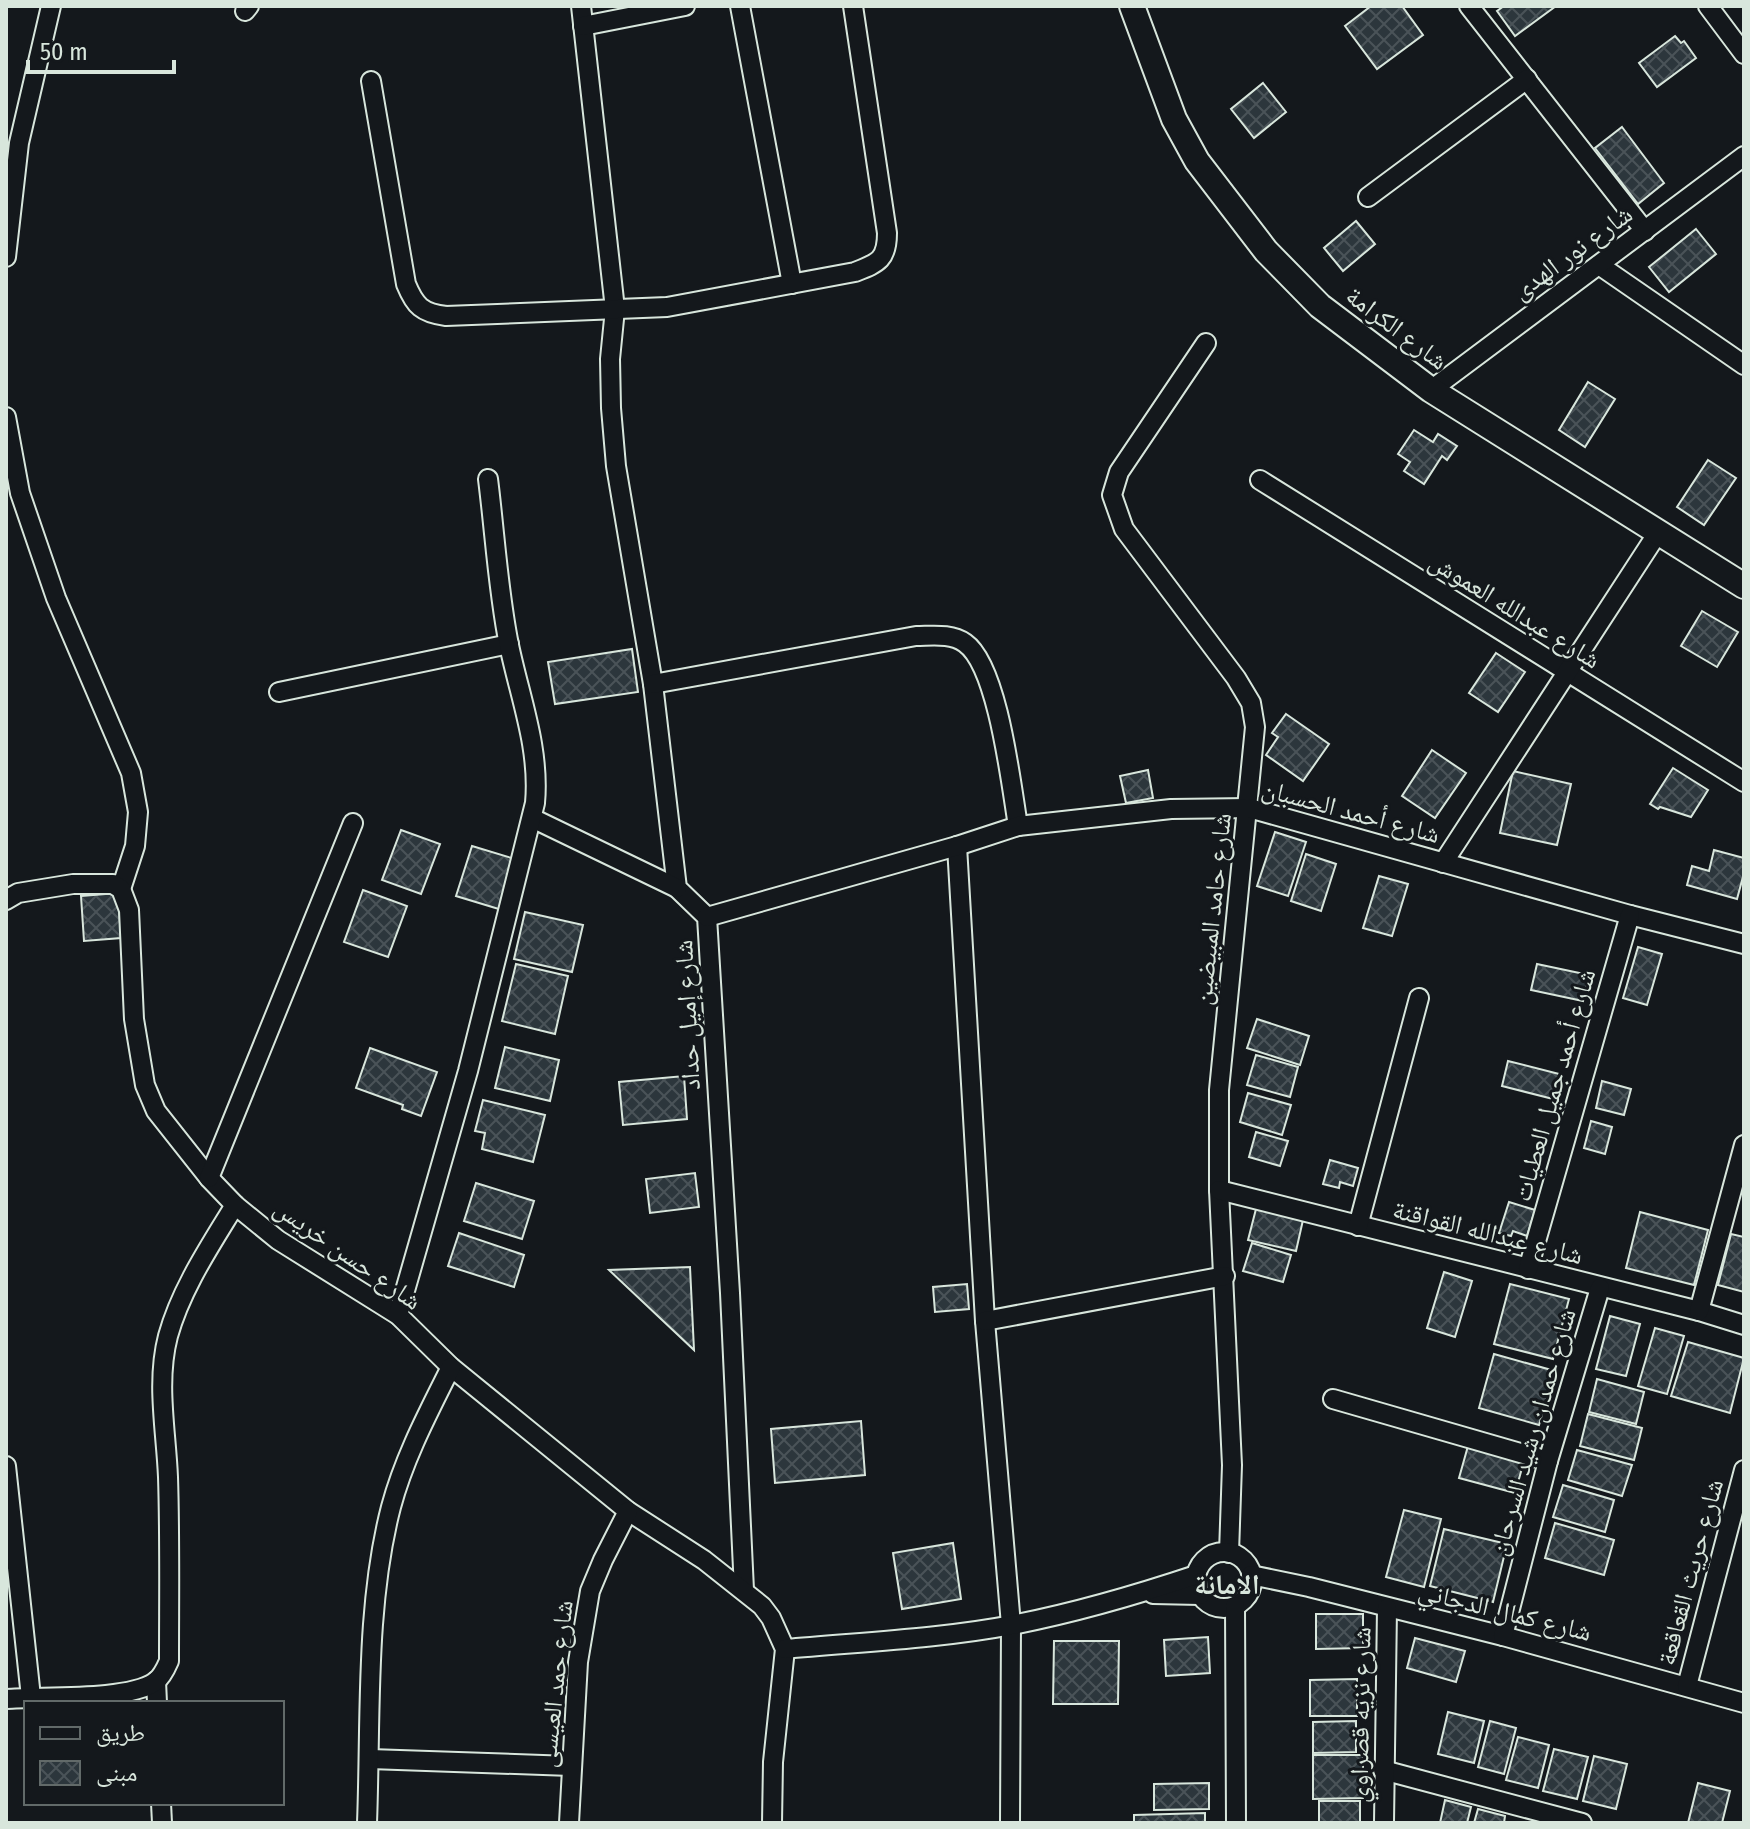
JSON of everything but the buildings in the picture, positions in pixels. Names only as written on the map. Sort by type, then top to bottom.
[{"type":"street","points":[[6,257],[19,143],[51,6]]},
{"type":"street","points":[[581,6],[615,309],[610,359],[616,466],[653,684],[677,888]]},
{"type":"street","points":[[583,26],[685,6]]},
{"type":"street","points":[[740,6],[792,284]]},
{"type":"street","points":[[371,81],[406,284],[421,310],[446,316],[667,307],[855,272],[873,265],[883,256],[887,233],[853,6]]},
{"type":"street","name":"شارع الكرامة","points":[[1132,6],[1174,119],[1197,161],[1266,251],[1320,306],[1431,390],[1744,586]]},
{"type":"street","points":[[1469,6],[1645,231]]},
{"type":"street","points":[[1708,6],[1744,54]]},
{"type":"street","points":[[1368,197],[1527,79]]},
{"type":"street","name":"شارع نور الهدى","points":[[1431,390],[1744,156]]},
{"type":"street","points":[[1599,265],[1744,365]]},
{"type":"street","name":"شارع حامد المبيضين","points":[[1206,343],[1119,472],[1112,495],[1124,529],[1236,678],[1251,703],[1255,727],[1219,1090],[1219,1190],[1232,1465],[1229,1553]]},
{"type":"street","points":[[6,417],[20,493],[56,598],[131,773],[138,812],[135,846],[121,889],[113,884],[73,884],[18,893],[6,900]]},
{"type":"street","points":[[398,1315],[468,1071],[532,818],[537,782],[534,752],[509,644],[488,479]]},
{"type":"street","name":"شارع عبدالله العموش","points":[[1260,480],[1744,782]]},
{"type":"street","points":[[1443,863],[1659,531]]},
{"type":"street","points":[[653,684],[916,636],[944,635],[962,640],[974,650],[984,667],[998,719],[1018,826]]},
{"type":"street","points":[[279,692],[509,644]]},
{"type":"street","name":"شارع أحمد الحسبان","points":[[707,917],[1018,826],[1171,809],[1249,808],[1744,944]]},
{"type":"street","name":"شارع إميل حداد","points":[[532,818],[677,888],[707,917],[744,1590]]},
{"type":"street","points":[[209,1178],[353,823]]},
{"type":"street","points":[[957,846],[985,1321],[1011,1625],[1010,1823]]},
{"type":"street","name":"شارع حسن خريس","points":[[121,889],[129,910],[134,1019],[145,1085],[156,1111],[209,1178],[235,1205],[278,1240],[398,1315],[451,1367],[628,1511],[744,1590],[771,1618],[785,1649]]},
{"type":"street","name":"شارع أحمد جميل العطيات","points":[[1528,1269],[1630,915]]},
{"type":"street","points":[[1358,1226],[1419,998]]},
{"type":"street","points":[[1699,1311],[1744,1145]]},
{"type":"street","name":"شارع عبدالله القواقنة","points":[[1219,1190],[1744,1325]]},
{"type":"street","points":[[6,1699],[105,1694],[137,1689],[156,1681],[169,1661],[168,1477],[162,1366],[179,1305],[202,1259],[235,1205]]},
{"type":"street","points":[[985,1321],[1225,1276]]},
{"type":"street","name":"شارع حمدان رشيد السرحان","points":[[1503,1636],[1548,1461],[1600,1288]]},
{"type":"street","points":[[367,1823],[379,1569],[391,1507],[412,1446],[451,1367]]},
{"type":"street","points":[[1333,1399],[1548,1461]]},
{"type":"street","points":[[6,1466],[31,1697]]},
{"type":"street","name":"شارع حريث القعاقعة","points":[[1687,1686],[1738,1514],[1744,1470]]},
{"type":"street","name":"شارع حمد العيسى","points":[[569,1823],[578,1662],[590,1591],[628,1511]]},
{"type":"street","points":[[772,1823],[773,1762],[785,1649],[1011,1625],[1138,1594],[1196,1575],[1208,1557],[1229,1553],[1241,1558],[1251,1575],[1247,1596],[1235,1606],[1219,1608],[1200,1595],[1138,1594]]},
{"type":"street","points":[[1196,1575],[1200,1595]]},
{"type":"street","name":"شارع كمال الدجاني","points":[[1251,1575],[1503,1636],[1744,1703]]},
{"type":"street","points":[[1235,1606],[1236,1823]]},
{"type":"street","name":"شارع نزيه قصراوي","points":[[1384,1823],[1387,1608]]},
{"type":"street","points":[[156,1681],[157,1701]]},
{"type":"street","points":[[370,1759],[571,1766]]},
{"type":"street","points":[[1383,1770],[1582,1823]]},
{"type":"district","name":"الامانة","points":[[1227,1584]]}]
